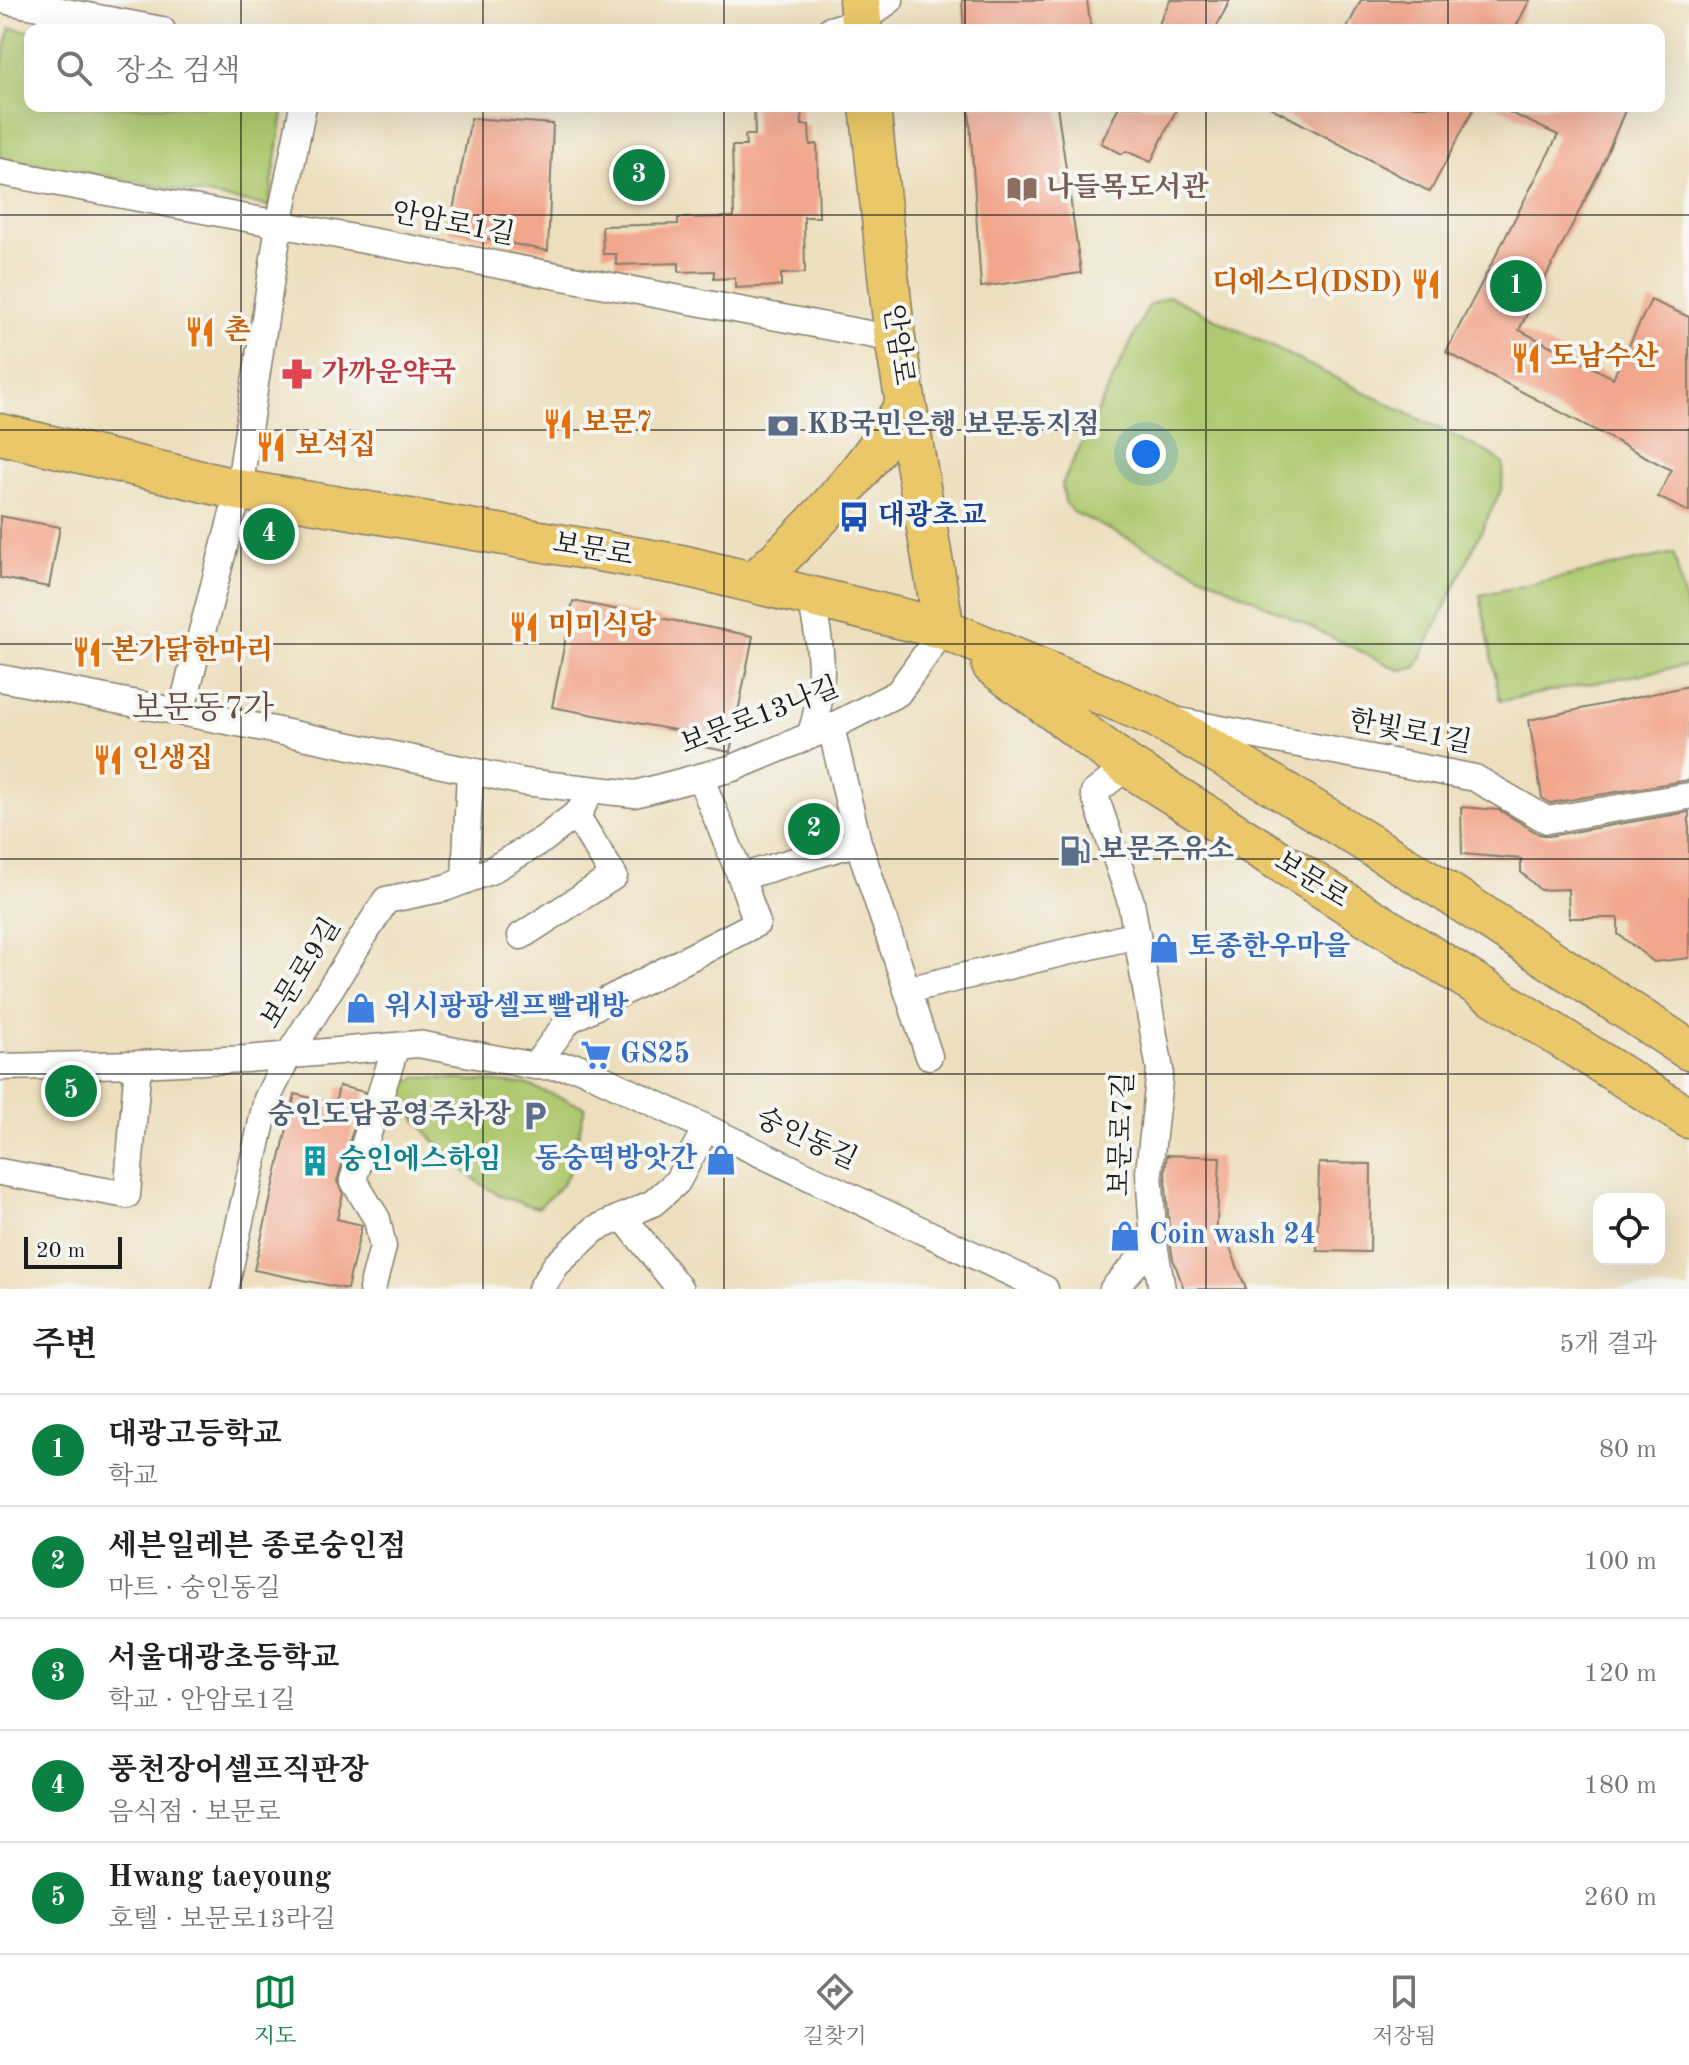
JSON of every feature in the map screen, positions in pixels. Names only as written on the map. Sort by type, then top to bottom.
[{"type":"main road","name":"안암로","points":[[871,112],[895,339],[944,629]]},
{"type":"main road","points":[[754,582],[842,495],[886,437],[906,404]]},
{"type":"main road","name":"보문로","points":[[0,434],[239,490],[681,565],[944,629],[1156,717],[1450,894],[1689,1050]]},
{"type":"main road","name":"보문로","points":[[944,629],[1128,766],[1689,1118]]},
{"type":"street","points":[[2,0],[130,24]]},
{"type":"street","points":[[181,712],[239,490],[279,225],[302,112]]},
{"type":"street","name":"안암로1길","points":[[0,172],[895,339]]},
{"type":"street","points":[[810,596],[817,624],[822,671],[820,732],[929,1056]]},
{"type":"street","name":"보문로13나길","points":[[0,678],[524,782],[635,794],[733,768],[820,732],[898,693],[944,629]]},
{"type":"street","name":"한빛로1길","points":[[1156,717],[1475,778],[1547,820],[1689,796]]},
{"type":"street","name":"보문로7길","points":[[1128,766],[1094,793],[1131,902],[1160,1070],[1149,1172],[1154,1244],[1162,1289]]},
{"type":"street","points":[[465,880],[470,771]]},
{"type":"street","points":[[535,1066],[569,1020],[757,923],[700,777]]},
{"type":"street","name":"보문로9길","points":[[225,1289],[267,1099],[288,1056],[386,900],[445,888],[490,871],[544,839],[576,815],[591,790]]},
{"type":"street","points":[[521,936],[614,876],[576,815]]},
{"type":"street","points":[[741,877],[858,842]]},
{"type":"street","points":[[907,990],[1137,935]]},
{"type":"street","name":"숭인동길","points":[[0,1067],[288,1056],[418,1044],[535,1066],[578,1067],[1045,1289]]},
{"type":"street","points":[[372,1289],[383,1247],[377,1219],[353,1180],[396,1046]]},
{"type":"street","points":[[0,1172],[127,1195],[138,1064]]},
{"type":"street","points":[[541,1289],[556,1265],[595,1229],[653,1203],[677,1182],[706,1128]]},
{"type":"street","points":[[623,1217],[680,1289]]},
{"type":"street","points":[[1113,1289],[1154,1244]]},
{"type":"green space","points":[[10,28],[24,30],[24,112],[283,112],[269,206],[0,158],[0,72]]},
{"type":"green space","points":[[1169,296],[1493,455],[1503,464],[1502,488],[1416,668],[1399,670],[1073,512],[1065,502],[1062,484],[1149,305]]},
{"type":"green space","points":[[1674,553],[1689,620],[1689,665],[1500,701],[1480,595]]},
{"type":"green space","points":[[418,1077],[526,1084],[585,1107],[571,1168],[562,1185],[538,1208],[502,1196],[479,1182],[440,1147],[407,1106],[401,1094],[405,1082]]},
{"type":"building","points":[[962,0],[1087,0],[1090,24],[964,24]]},
{"type":"building","points":[[1170,0],[1230,0],[1218,24],[1159,24]]},
{"type":"building","points":[[1361,0],[1530,0],[1517,24],[1349,24]]},
{"type":"building","points":[[754,112],[801,112],[802,125],[809,125],[810,145],[817,144],[819,217],[804,217],[805,273],[781,274],[781,286],[735,288],[735,278],[714,279],[714,271],[679,272],[679,263],[616,265],[616,254],[603,254],[602,226],[678,224],[678,218],[734,217],[732,146],[746,146],[745,135],[755,135]]},
{"type":"building","name":"나들목도서관","points":[[969,112],[1058,112],[1081,273],[981,287]]},
{"type":"building","points":[[1116,112],[1175,112],[1151,162],[1126,151],[1122,154],[1101,143]]},
{"type":"building","points":[[1279,112],[1472,112],[1430,192]]},
{"type":"building","points":[[1509,112],[1624,112],[1600,170],[1519,330],[1613,378],[1651,300],[1689,317],[1689,512],[1658,497],[1671,470],[1446,352],[1558,135]]},
{"type":"building","points":[[471,118],[553,124],[548,251],[449,231]]},
{"type":"building","points":[[0,516],[60,527],[49,587],[0,578]]},
{"type":"building","points":[[573,601],[753,636],[730,752],[683,743],[685,732],[552,707]]},
{"type":"building","points":[[1689,686],[1689,780],[1550,803],[1542,798],[1529,720]]},
{"type":"building","points":[[1461,807],[1499,810],[1539,834],[1549,836],[1689,812],[1689,958],[1654,962],[1618,934],[1618,918],[1569,918],[1568,889],[1540,890],[1521,872],[1521,859],[1462,854]]},
{"type":"building","name":"숭인에스하임","points":[[339,1086],[365,1092],[337,1181],[343,1194],[337,1219],[362,1225],[347,1289],[254,1270],[295,1094],[335,1104]]},
{"type":"building","points":[[1167,1155],[1220,1157],[1216,1245],[1227,1240],[1246,1289],[1184,1289],[1170,1242],[1165,1172]]},
{"type":"building","points":[[1319,1163],[1371,1164],[1370,1252],[1317,1251]]},
{"type":"place","name":"서울대광초등학교","points":[[639,175]]},
{"type":"place","name":"나들목도서관","points":[[1022,189]]},
{"type":"place","name":"디에스디(DSD)","points":[[1426,284]]},
{"type":"place","name":"대광고등학교","points":[[1516,286]]},
{"type":"place","name":"촌","points":[[200,332]]},
{"type":"place","name":"도남수산","points":[[1526,358]]},
{"type":"place","name":"가까운약국","points":[[297,374]]},
{"type":"place","name":"보문7","points":[[558,424]]},
{"type":"place","name":"KB국민은행 보문동지점","points":[[783,426]]},
{"type":"place","name":"보석집","points":[[271,447]]},
{"type":"place","name":"대광초교","points":[[854,517]]},
{"type":"place","name":"풍천장어셀프직판장","points":[[269,534]]},
{"type":"place","name":"미미식당","points":[[524,627]]},
{"type":"place","name":"본가닭한마리","points":[[87,652]]},
{"type":"place","name":"인생집","points":[[108,760]]},
{"type":"place","name":"세븐일레븐 종로숭인점","points":[[814,829]]},
{"type":"place","name":"보문주유소","points":[[1075,851]]},
{"type":"place","name":"토종한우마을","points":[[1164,948]]},
{"type":"place","name":"워시팡팡셀프빨래방","points":[[361,1008]]},
{"type":"place","name":"GS25","points":[[596,1055]]},
{"type":"place","name":"Hwang taeyoung","points":[[71,1091]]},
{"type":"place","name":"숭인도담공영주차장","points":[[535,1116]]},
{"type":"place","name":"동숭떡방앗간","points":[[721,1160]]},
{"type":"place","name":"숭인에스하임","points":[[315,1161]]},
{"type":"place","name":"Coin wash 24","points":[[1125,1236]]},
{"type":"district","name":"보문동7가","points":[[203,710]]}]
